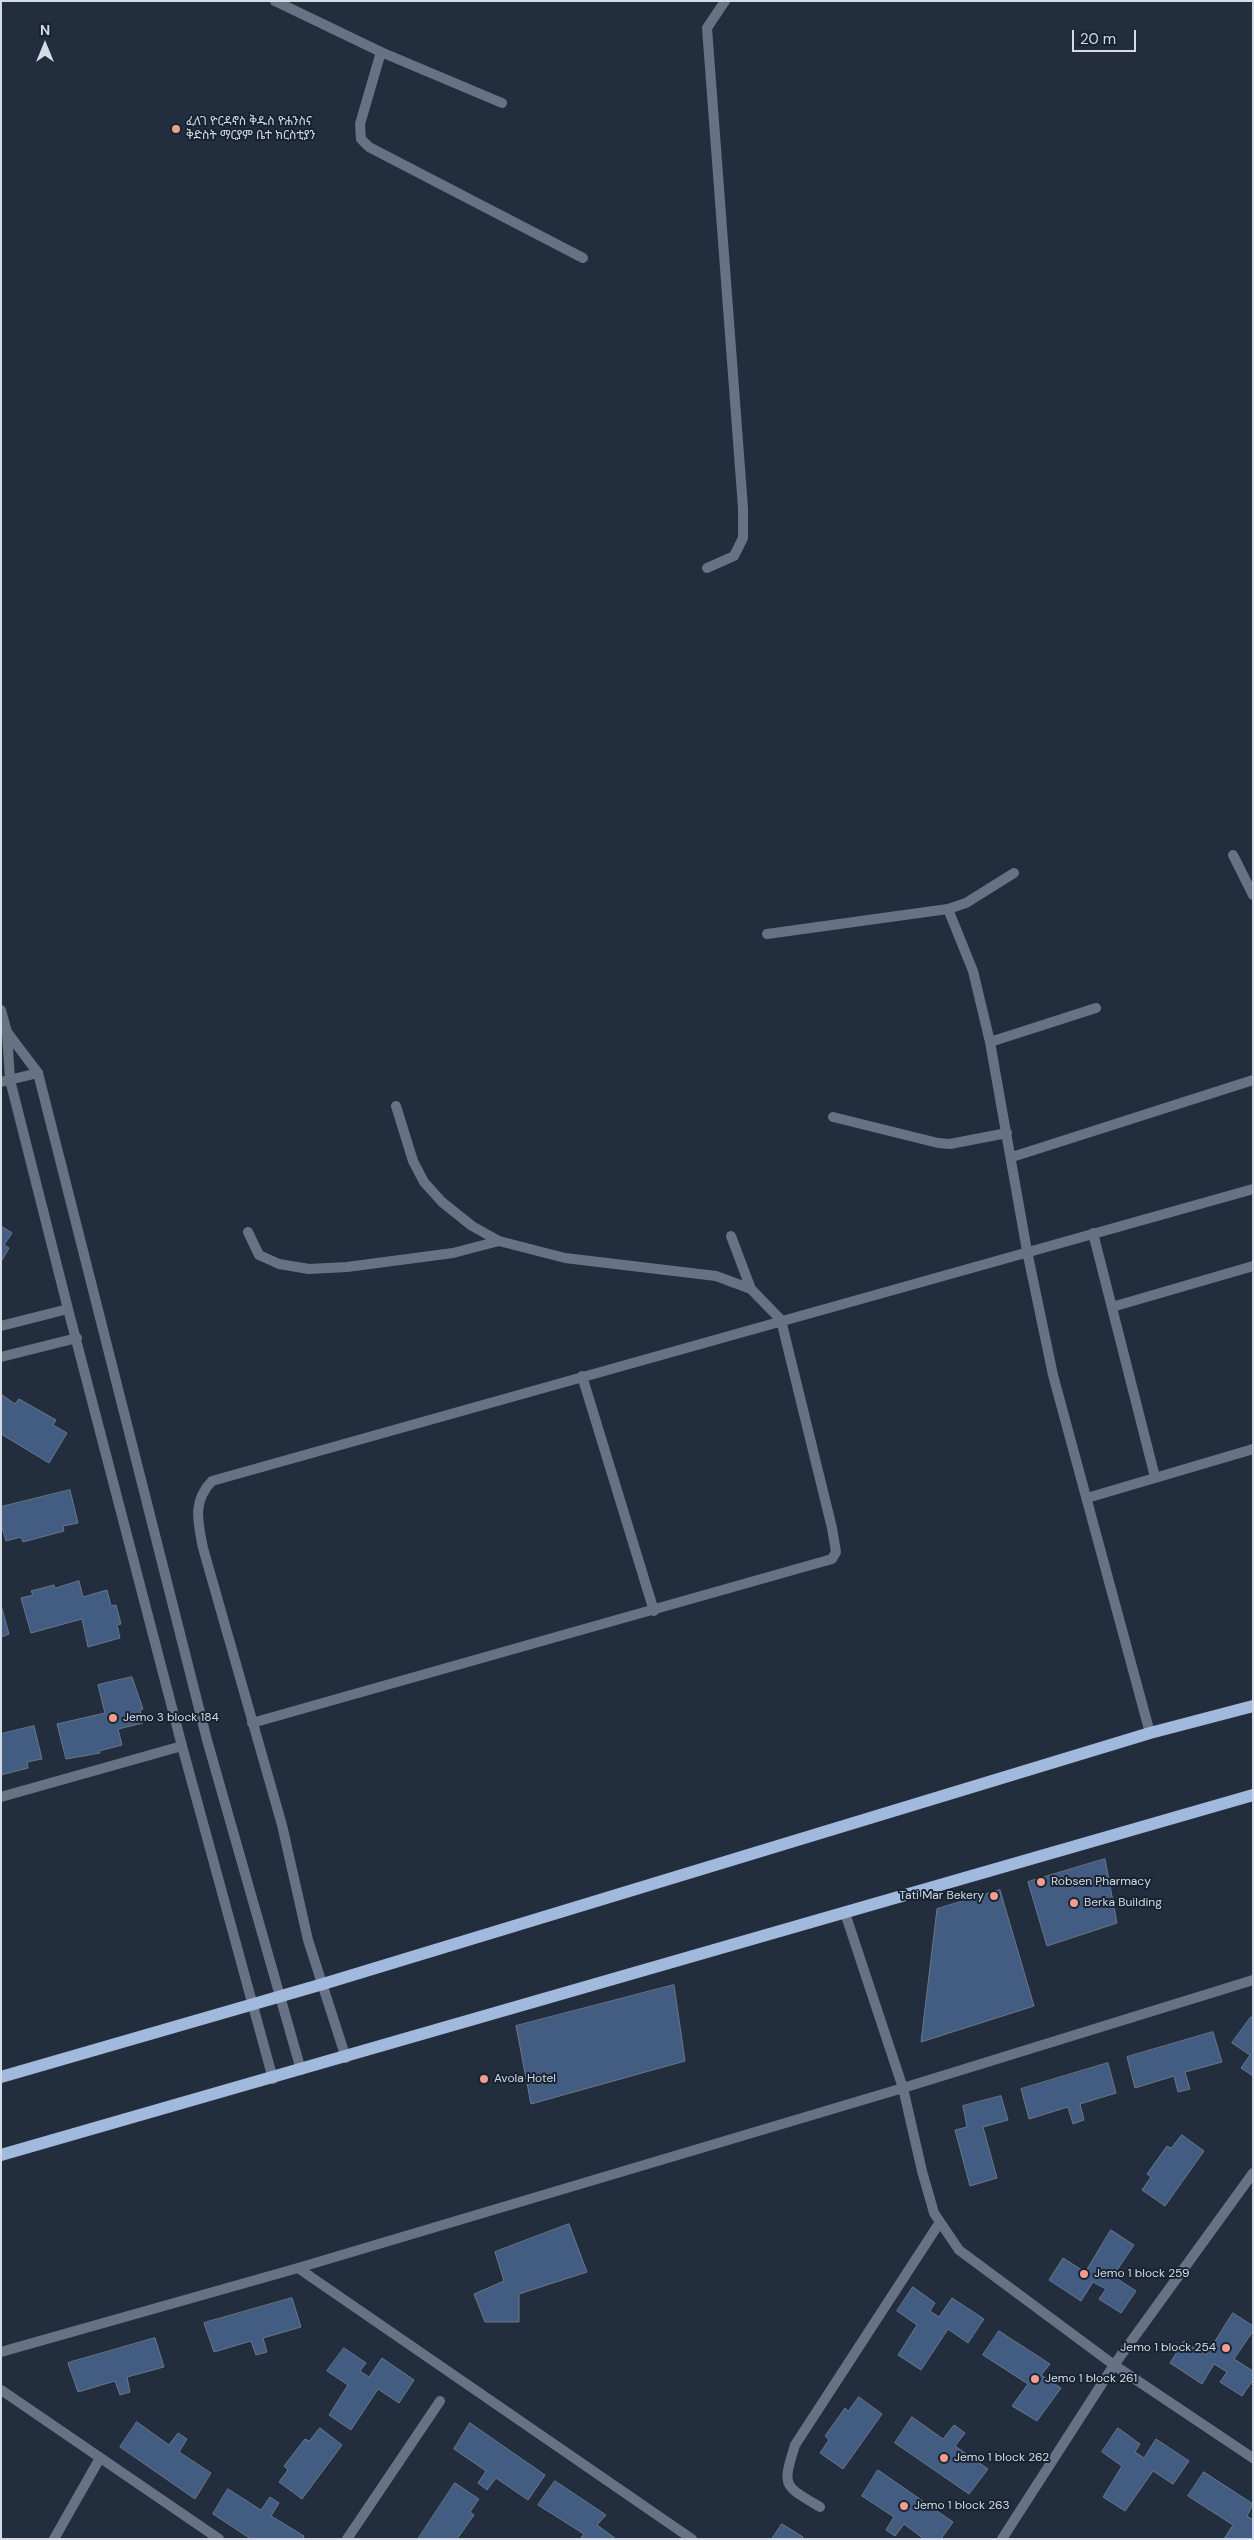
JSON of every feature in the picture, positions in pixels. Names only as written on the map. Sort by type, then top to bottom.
[{"type":"main road","points":[[1,2077],[323,1984],[1150,1733],[1253,1706]]},
{"type":"main road","points":[[1,2155],[273,2079],[1253,1795]]},
{"type":"street","points":[[275,1],[381,52],[502,103]]},
{"type":"street","points":[[707,568],[734,556],[743,538],[743,508],[707,28],[725,1]]},
{"type":"street","points":[[381,52],[360,124],[361,139],[369,147],[584,258]]},
{"type":"street","points":[[1233,855],[1253,895]]},
{"type":"street","points":[[767,934],[948,909],[966,903],[1014,873]]},
{"type":"street","points":[[948,909],[973,971],[990,1042],[1012,1157],[1027,1251],[1053,1375],[1150,1733]]},
{"type":"street","points":[[990,1042],[1096,1008]]},
{"type":"street","points":[[1,1010],[7,1032],[6,1081],[77,1338],[182,1746],[273,2079]]},
{"type":"street","points":[[7,1032],[38,1073],[207,1740],[301,2070]]},
{"type":"street","points":[[6,1081],[38,1073]]},
{"type":"street","points":[[1012,1157],[1253,1080]]},
{"type":"street","points":[[396,1106],[413,1161],[424,1182],[442,1202],[465,1220],[498,1241],[565,1258],[716,1276],[751,1289]]},
{"type":"street","points":[[834,1117],[938,1143],[950,1144],[1007,1133]]},
{"type":"street","points":[[346,2058],[308,1940],[282,1825],[203,1548],[196,1516],[199,1500],[204,1489],[212,1481],[1253,1189]]},
{"type":"street","points":[[248,1232],[259,1255],[279,1264],[309,1269],[347,1267],[454,1253],[498,1241]]},
{"type":"street","points":[[1093,1233],[1155,1477]]},
{"type":"street","points":[[252,1723],[654,1611],[832,1559],[836,1552],[832,1528],[781,1320],[751,1289],[731,1236]]},
{"type":"street","points":[[1112,1307],[1253,1266]]},
{"type":"street","points":[[1,1326],[68,1309]]},
{"type":"street","points":[[1,1357],[77,1338]]},
{"type":"street","points":[[582,1376],[654,1611]]},
{"type":"street","points":[[1087,1498],[1253,1449]]},
{"type":"street","points":[[1,1797],[182,1746]]},
{"type":"street","points":[[845,1913],[903,2088],[922,2171],[934,2213],[959,2250],[1114,2365],[1253,2458]]},
{"type":"street","points":[[1,2352],[298,2268],[903,2088],[1253,1980]]},
{"type":"street","points":[[1002,2539],[1114,2365],[1253,2173]]},
{"type":"street","points":[[820,2507],[791,2489],[787,2481],[795,2445],[940,2222]]},
{"type":"street","points":[[298,2268],[692,2539]]},
{"type":"street","points":[[1,2390],[219,2539]]},
{"type":"street","points":[[348,2539],[440,2401]]},
{"type":"street","points":[[54,2539],[100,2458]]},
{"type":"building","points":[[1,1226],[12,1233],[4,1245],[9,1248],[1,1262]]},
{"type":"building","points":[[2,1395],[15,1404],[19,1399],[56,1420],[53,1425],[67,1433],[49,1463],[1,1434]]},
{"type":"building","points":[[70,1490],[78,1523],[63,1526],[64,1531],[23,1542],[21,1537],[6,1541],[1,1524],[1,1507]]},
{"type":"building","points":[[79,1581],[83,1597],[107,1590],[111,1606],[116,1605],[121,1624],[117,1625],[120,1638],[88,1647],[82,1619],[31,1633],[21,1598],[33,1595],[31,1591],[54,1585],[55,1588]]},
{"type":"building","points":[[1,1605],[9,1634],[1,1637]]},
{"type":"building","name":"Jemo 3 block 184","points":[[132,1677],[143,1709],[140,1710],[143,1723],[118,1729],[122,1745],[99,1751],[100,1753],[66,1759],[57,1724],[105,1713],[98,1685]]},
{"type":"building","points":[[34,1726],[42,1759],[27,1762],[28,1768],[1,1775],[1,1734]]},
{"type":"building","name":"Berka Building","points":[[1105,1859],[1117,1923],[1047,1946],[1028,1882]]},
{"type":"building","points":[[1000,1890],[1034,2006],[921,2042],[937,1909]]},
{"type":"building","points":[[674,1985],[685,2061],[531,2104],[516,2026]]},
{"type":"building","points":[[1251,2017],[1253,2018],[1253,2076],[1241,2068],[1250,2055],[1232,2043]]},
{"type":"building","points":[[1213,2032],[1222,2062],[1185,2072],[1190,2089],[1178,2092],[1174,2076],[1135,2088],[1127,2057]]},
{"type":"building","points":[[1108,2063],[1116,2093],[1080,2104],[1084,2120],[1073,2124],[1068,2107],[1029,2119],[1021,2089]]},
{"type":"building","points":[[1001,2096],[1008,2120],[983,2127],[997,2178],[970,2186],[955,2130],[967,2127],[963,2106]]},
{"type":"building","points":[[1182,2135],[1204,2151],[1165,2206],[1142,2190],[1151,2177],[1147,2174],[1167,2146],[1171,2148]]},
{"type":"building","points":[[569,2224],[587,2272],[519,2294],[519,2322],[485,2322],[474,2294],[504,2281],[495,2252]]},
{"type":"building","name":"Jemo 1 block 259","points":[[1111,2230],[1134,2245],[1113,2276],[1136,2291],[1121,2313],[1099,2299],[1106,2289],[1093,2282],[1081,2301],[1049,2280],[1063,2258],[1085,2272]]},
{"type":"building","points":[[913,2287],[935,2303],[930,2311],[939,2317],[952,2298],[984,2319],[968,2343],[948,2329],[921,2370],[898,2355],[917,2325],[897,2311]]},
{"type":"building","points":[[292,2298],[301,2327],[263,2338],[267,2352],[256,2355],[251,2341],[214,2352],[204,2323]]},
{"type":"building","name":"Jemo 1 block 254","points":[[1233,2313],[1253,2326],[1253,2331],[1234,2359],[1253,2371],[1253,2380],[1242,2396],[1220,2382],[1227,2372],[1214,2364],[1202,2384],[1170,2363],[1184,2341],[1206,2355]]},
{"type":"building","name":"Jemo 1 block 261","points":[[999,2331],[1050,2364],[1041,2375],[1061,2388],[1037,2421],[1012,2406],[1028,2384],[983,2355]]},
{"type":"building","points":[[155,2338],[164,2367],[127,2377],[130,2392],[120,2395],[115,2381],[78,2392],[68,2363]]},
{"type":"building","points":[[344,2348],[366,2363],[360,2371],[369,2377],[382,2358],[414,2380],[399,2403],[378,2389],[351,2430],[329,2415],[348,2385],[327,2371]]},
{"type":"building","points":[[859,2397],[882,2414],[843,2469],[820,2453],[829,2440],[825,2436],[845,2408],[848,2411]]},
{"type":"building","name":"Jemo 1 block 262","points":[[912,2417],[943,2439],[954,2425],[965,2433],[955,2446],[988,2469],[969,2494],[895,2443]]},
{"type":"building","points":[[137,2422],[169,2445],[178,2433],[187,2439],[179,2452],[211,2473],[195,2499],[120,2447]]},
{"type":"building","points":[[470,2423],[545,2475],[528,2500],[496,2478],[487,2490],[478,2483],[486,2471],[454,2449]]},
{"type":"building","points":[[320,2428],[342,2445],[302,2499],[279,2482],[288,2470],[284,2466],[305,2439],[309,2441]]},
{"type":"building","points":[[1118,2428],[1140,2444],[1135,2452],[1144,2458],[1156,2439],[1189,2461],[1173,2484],[1153,2471],[1125,2511],[1103,2497],[1122,2466],[1102,2452]]},
{"type":"building","name":"Jemo 1 block 263","points":[[878,2470],[953,2522],[941,2539],[924,2539],[904,2524],[895,2536],[886,2530],[894,2517],[862,2496]]},
{"type":"building","points":[[1204,2472],[1253,2504],[1247,2516],[1253,2520],[1253,2539],[1224,2539],[1233,2525],[1188,2496]]},
{"type":"building","points":[[555,2481],[606,2515],[597,2525],[616,2539],[580,2539],[584,2534],[538,2505]]},
{"type":"building","points":[[455,2483],[479,2499],[470,2512],[474,2515],[457,2539],[418,2539]]},
{"type":"building","points":[[228,2489],[261,2510],[270,2497],[279,2503],[271,2516],[304,2536],[303,2539],[251,2539],[213,2514]]},
{"type":"building","points":[[782,2524],[803,2537],[802,2539],[772,2539]]},
{"type":"place","name":"ፈለገ ዮርዳኖስ ቅዱስ ዮሐንስና ቅድስት ማርያም ቤተ ክርስቲያን","points":[[176,129]]},
{"type":"place","name":"Jemo 3 block 184","points":[[113,1718]]},
{"type":"place","name":"Robsen Pharmacy","points":[[1041,1882]]},
{"type":"place","name":"Tati Mar Bekery","points":[[994,1896]]},
{"type":"place","name":"Berka Building","points":[[1074,1903]]},
{"type":"place","name":"Avola Hotel","points":[[484,2079]]},
{"type":"place","name":"Jemo 1 block 259","points":[[1084,2274]]},
{"type":"place","name":"Jemo 1 block 254","points":[[1226,2348]]},
{"type":"place","name":"Jemo 1 block 261","points":[[1035,2379]]},
{"type":"place","name":"Jemo 1 block 262","points":[[944,2458]]},
{"type":"place","name":"Jemo 1 block 263","points":[[904,2506]]}]
